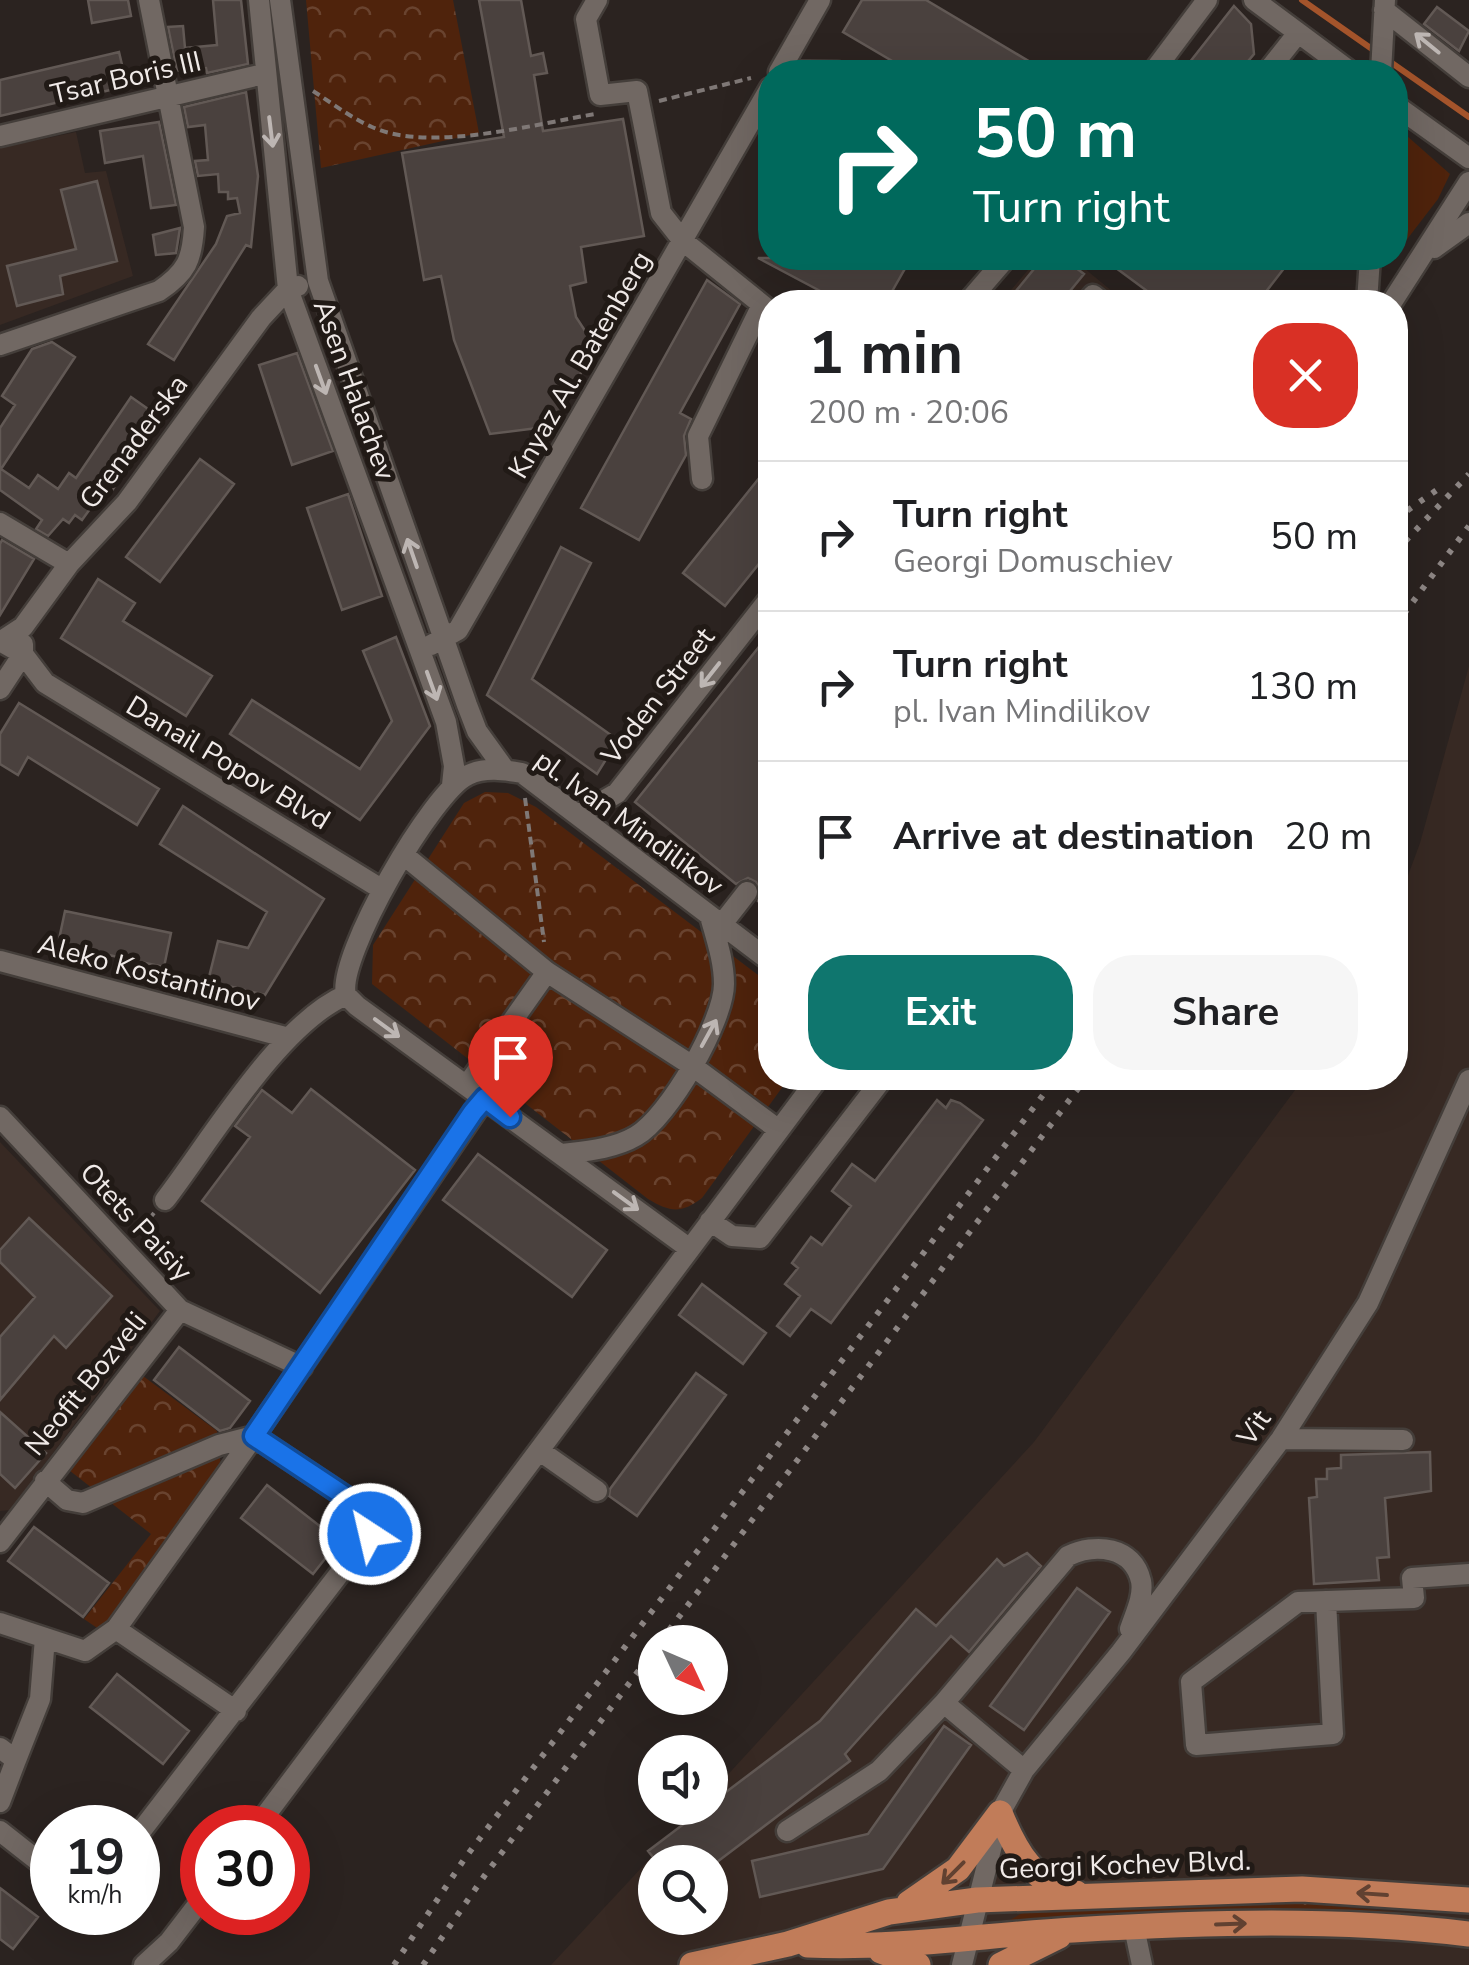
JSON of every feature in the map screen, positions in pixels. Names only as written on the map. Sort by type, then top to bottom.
[{"type":"main road","points":[[888,1912],[942,1884],[1000,1814],[1017,1852],[1040,1878],[1059,1889],[1091,1896]]},
{"type":"main road","name":"Georgi Kochev Blvd.","points":[[692,1965],[788,1944],[888,1912],[977,1900],[1302,1889],[1469,1900]]},
{"type":"main road","name":"Georgi Kochev Blvd.","points":[[788,1944],[871,1948],[1071,1930],[1258,1923],[1407,1926],[1469,1934]]},
{"type":"main road","points":[[1001,1965],[1071,1930]]},
{"type":"main road","points":[[871,1948],[918,1965]]},
{"type":"street","points":[[0,346],[159,291],[180,277],[192,260],[194,228],[149,0]]},
{"type":"street","name":"Asen Halachev","points":[[259,0],[288,289],[420,650],[450,742],[452,785]]},
{"type":"street","name":"Asen Halachev","points":[[280,0],[318,281],[477,730],[513,772]]},
{"type":"street","points":[[598,0],[586,19],[600,95],[637,91],[661,213],[683,241],[758,302]]},
{"type":"street","points":[[786,60],[820,0]]},
{"type":"street","points":[[1163,60],[1207,0]]},
{"type":"street","points":[[1254,0],[1335,60]]},
{"type":"street","points":[[1382,60],[1384,14]]},
{"type":"street","points":[[1384,14],[1469,77]]},
{"type":"street","points":[[1277,60],[1298,33]]},
{"type":"street","name":"Tsar Boris III","points":[[0,136],[264,74]]},
{"type":"street","name":"Knyaz Al. Batenberg","points":[[420,650],[458,630],[683,241],[758,89]]},
{"type":"street","points":[[1408,114],[1469,158]]},
{"type":"street","points":[[1400,290],[1469,182]]},
{"type":"street","points":[[1424,255],[1469,224]]},
{"type":"street","points":[[978,290],[996,270]]},
{"type":"street","points":[[288,289],[318,281]]},
{"type":"street","name":"Grenaderska","points":[[0,641],[22,627],[69,564],[127,502],[261,318],[288,289]]},
{"type":"street","points":[[702,478],[698,436],[758,323]]},
{"type":"street","points":[[0,523],[69,564]]},
{"type":"street","name":"Voden Street","points":[[578,815],[617,793],[758,613]]},
{"type":"street","points":[[3,679],[23,654],[22,627]]},
{"type":"street","name":"Danail Popov Blvd","points":[[0,641],[23,654],[45,683],[383,890]]},
{"type":"street","name":"Danail Popov Blvd","points":[[3,679],[45,683]]},
{"type":"street","name":"pl. Ivan Mindilikov","points":[[452,785],[468,775],[513,772],[578,815],[758,953]]},
{"type":"street","points":[[346,995],[345,969],[383,890],[452,785]]},
{"type":"street","points":[[405,856],[548,972],[692,1065],[779,1130]]},
{"type":"street","points":[[561,1154],[602,1148],[637,1136],[658,1116],[718,1019],[725,987],[716,920],[747,892]]},
{"type":"street","name":"Aleko Kostantinov","points":[[0,960],[284,1037]]},
{"type":"street","points":[[467,1085],[548,972]]},
{"type":"street","points":[[165,1200],[284,1037],[322,1006],[346,995]]},
{"type":"street","points":[[346,995],[690,1249]]},
{"type":"street","name":"Vit","points":[[1000,1814],[1024,1770],[1121,1652],[1282,1439],[1368,1303],[1469,1080]]},
{"type":"street","points":[[273,1805],[809,1090]]},
{"type":"street","points":[[710,1222],[732,1236],[760,1238],[874,1090]]},
{"type":"street","points":[[0,1623],[86,1651],[116,1629],[254,1436],[398,1218],[485,1098]]},
{"type":"street","name":"Otets Paisiy","points":[[0,1117],[180,1310],[302,1366]]},
{"type":"street","name":"Neofit Bozveli","points":[[0,1540],[180,1310]]},
{"type":"street","points":[[44,1480],[67,1500],[83,1503],[219,1445],[254,1436],[358,1505],[370,1534],[160,1807]]},
{"type":"street","points":[[1282,1439],[1403,1440]]},
{"type":"street","points":[[540,1451],[597,1491]]},
{"type":"street","points":[[787,1831],[878,1771],[944,1703],[1054,1567],[1084,1548],[1118,1551],[1133,1562],[1142,1583],[1121,1652]]},
{"type":"street","points":[[1326,1601],[1334,1734],[1196,1745],[1191,1682],[1298,1602],[1326,1601],[1414,1598],[1412,1578],[1469,1574]]},
{"type":"street","points":[[116,1629],[236,1711]]},
{"type":"street","points":[[0,1802],[8,1754],[40,1700],[45,1638]]},
{"type":"street","points":[[944,1703],[1024,1770]]},
{"type":"street","points":[[962,1965],[1000,1814]]},
{"type":"street","points":[[0,1831],[30,1855]]},
{"type":"street","points":[[1134,1927],[1142,1965]]},
{"type":"street","points":[[144,1965],[180,1929]]},
{"type":"path","points":[[288,75],[376,129],[418,136],[474,134],[603,112]]},
{"type":"path","points":[[640,106],[758,84]]},
{"type":"path","points":[[513,772],[548,972]]},
{"type":"path","points":[[125,1248],[165,1200]]},
{"type":"shaded area","points":[[76,132],[85,173],[106,171],[133,276],[0,325],[0,148]]},
{"type":"shaded area","points":[[1028,270],[1086,270],[1111,290],[1011,290]]},
{"type":"shaded area","points":[[1469,666],[1469,1965],[551,1965],[638,1871],[638,1935],[728,1935],[728,1845],[663,1845],[681,1825],[728,1825],[728,1774],[1034,1442],[1295,1090],[1408,1090],[1408,876]]},
{"type":"shaded area","points":[[0,1142],[160,1311],[10,1510],[0,1511]]},
{"type":"green space","points":[[306,0],[453,0],[479,133],[321,168]]},
{"type":"green space","points":[[1408,137],[1450,174],[1438,199],[1408,238]]},
{"type":"green space","points":[[485,792],[508,793],[536,807],[758,975],[758,1090],[780,1090],[702,1198],[688,1207],[669,1209],[648,1199],[372,984],[373,945],[464,803]]},
{"type":"green space","points":[[139,1373],[217,1431],[221,1467],[103,1632],[84,1619],[151,1534],[65,1467]]},
{"type":"green space","points":[[1301,1903],[1469,1919],[1469,1930],[1020,1929],[1010,1920],[1024,1912]]},
{"type":"building","points":[[88,0],[128,0],[131,16],[92,23]]},
{"type":"building","points":[[213,0],[241,0],[248,64],[207,73],[206,68],[177,71],[168,27],[183,26],[185,48],[217,45]]},
{"type":"building","points":[[479,0],[521,0],[531,56],[543,53],[547,73],[534,75],[543,131],[623,119],[644,236],[581,247],[586,282],[570,286],[576,317],[595,346],[553,426],[490,434],[454,340],[441,276],[424,280],[402,153],[504,137]]},
{"type":"building","points":[[862,0],[926,0],[1027,60],[891,60],[843,32]]},
{"type":"building","points":[[1234,6],[1251,24],[1254,54],[1249,60],[1191,60]]},
{"type":"building","points":[[1437,7],[1469,31],[1459,51],[1424,24]]},
{"type":"building","points":[[119,52],[127,86],[0,116],[0,80]]},
{"type":"building","points":[[246,92],[258,176],[251,247],[246,245],[174,360],[148,344],[216,244],[227,216],[240,213],[237,198],[228,199],[228,192],[219,192],[218,174],[198,176],[195,161],[208,160],[205,125],[188,127],[184,107]]},
{"type":"building","points":[[159,122],[176,205],[151,208],[143,156],[105,163],[100,131]]},
{"type":"building","points":[[97,181],[117,261],[60,276],[63,294],[17,306],[7,266],[76,249],[61,190]]},
{"type":"building","points":[[180,228],[176,253],[156,255],[153,235]]},
{"type":"building","points":[[781,270],[904,270],[893,290],[818,290]]},
{"type":"building","points":[[1033,270],[1079,270],[1084,274],[1071,290],[1017,290]]},
{"type":"building","points":[[1119,270],[1283,270],[1267,290],[1146,290]]},
{"type":"building","points":[[707,280],[740,304],[680,413],[691,419],[684,436],[686,455],[639,540],[581,508]]},
{"type":"building","points":[[52,342],[75,357],[1,469],[29,488],[38,475],[58,489],[69,473],[76,478],[131,397],[161,418],[109,495],[103,491],[82,520],[75,515],[69,523],[63,519],[48,536],[36,529],[42,520],[0,490],[0,428],[15,405],[2,396],[32,349]]},
{"type":"building","points":[[297,353],[333,451],[292,465],[259,365]]},
{"type":"building","points":[[200,459],[234,484],[160,582],[126,557]]},
{"type":"building","points":[[758,479],[758,565],[725,606],[683,573]]},
{"type":"building","points":[[348,494],[382,596],[342,610],[307,508]]},
{"type":"building","points":[[2,540],[34,559],[0,615],[0,544]]},
{"type":"building","points":[[561,547],[591,563],[532,679],[618,740],[597,774],[487,695]]},
{"type":"building","points":[[98,579],[135,603],[123,621],[212,676],[186,716],[61,638]]},
{"type":"building","points":[[396,637],[430,726],[360,820],[230,734],[252,700],[360,769],[392,721],[363,651]]},
{"type":"building","points":[[758,648],[758,886],[748,878],[736,884],[635,802]]},
{"type":"building","points":[[19,703],[159,789],[137,825],[28,757],[18,775],[0,764],[0,734]]},
{"type":"building","points":[[183,806],[324,899],[265,995],[208,981],[218,941],[248,948],[267,912],[160,844]]},
{"type":"building","points":[[65,911],[171,933],[164,967],[58,944]]},
{"type":"building","points":[[311,1089],[415,1170],[320,1293],[202,1201],[250,1137],[235,1126],[262,1090],[292,1113]]},
{"type":"building","points":[[937,1100],[946,1108],[951,1100],[960,1103],[983,1120],[831,1323],[811,1309],[790,1336],[777,1326],[800,1296],[785,1284],[798,1268],[792,1263],[811,1237],[822,1245],[851,1206],[832,1191],[852,1164],[875,1181]]},
{"type":"building","points":[[478,1154],[607,1250],[572,1297],[443,1200]]},
{"type":"building","points":[[29,1218],[112,1296],[66,1348],[54,1336],[0,1400],[0,1337],[35,1297],[0,1262],[0,1250]]},
{"type":"building","points":[[702,1284],[766,1333],[743,1364],[679,1315]]},
{"type":"building","points":[[179,1347],[250,1401],[230,1428],[220,1431],[154,1380]]},
{"type":"building","points":[[696,1373],[726,1395],[637,1516],[609,1496],[610,1489]]},
{"type":"building","points":[[0,1412],[46,1453],[15,1488],[0,1474]]},
{"type":"building","points":[[1430,1452],[1431,1491],[1385,1498],[1389,1557],[1377,1558],[1379,1580],[1314,1584],[1309,1498],[1317,1497],[1316,1479],[1327,1479],[1327,1469],[1341,1468],[1341,1455]]},
{"type":"building","points":[[267,1485],[339,1541],[313,1574],[241,1518]]},
{"type":"building","points":[[34,1527],[109,1583],[83,1617],[8,1561]]},
{"type":"building","points":[[1027,1553],[1041,1566],[969,1652],[951,1636],[845,1754],[850,1761],[728,1854],[728,1845],[656,1845],[682,1825],[728,1825],[728,1791],[820,1721],[916,1609],[936,1626],[997,1559],[1004,1566]]},
{"type":"building","points":[[1077,1588],[1110,1612],[1024,1730],[990,1706]]},
{"type":"building","points":[[117,1674],[189,1731],[163,1764],[90,1707]]},
{"type":"building","points":[[944,1726],[971,1745],[883,1869],[760,1897],[752,1861],[868,1834]]},
{"type":"building","points":[[0,1888],[30,1911],[30,1927],[13,1949],[0,1939]]},
{"type":"waterway","points":[[1302,0],[1388,60]]},
{"type":"waterway","points":[[1408,74],[1469,117]]},
{"type":"railway","points":[[1408,538],[1469,474]]},
{"type":"railway","points":[[1408,510],[1444,485]]},
{"type":"railway","points":[[1408,608],[1469,526]]},
{"type":"railway","points":[[394,1965],[465,1858],[1047,1090]]},
{"type":"railway","points":[[673,1625],[1077,1090]]},
{"type":"railway","points":[[423,1965],[485,1875],[638,1672]]},
{"type":"route","points":[[370,1534],[358,1505],[254,1436],[473,1112],[485,1098],[510,1117]]}]
